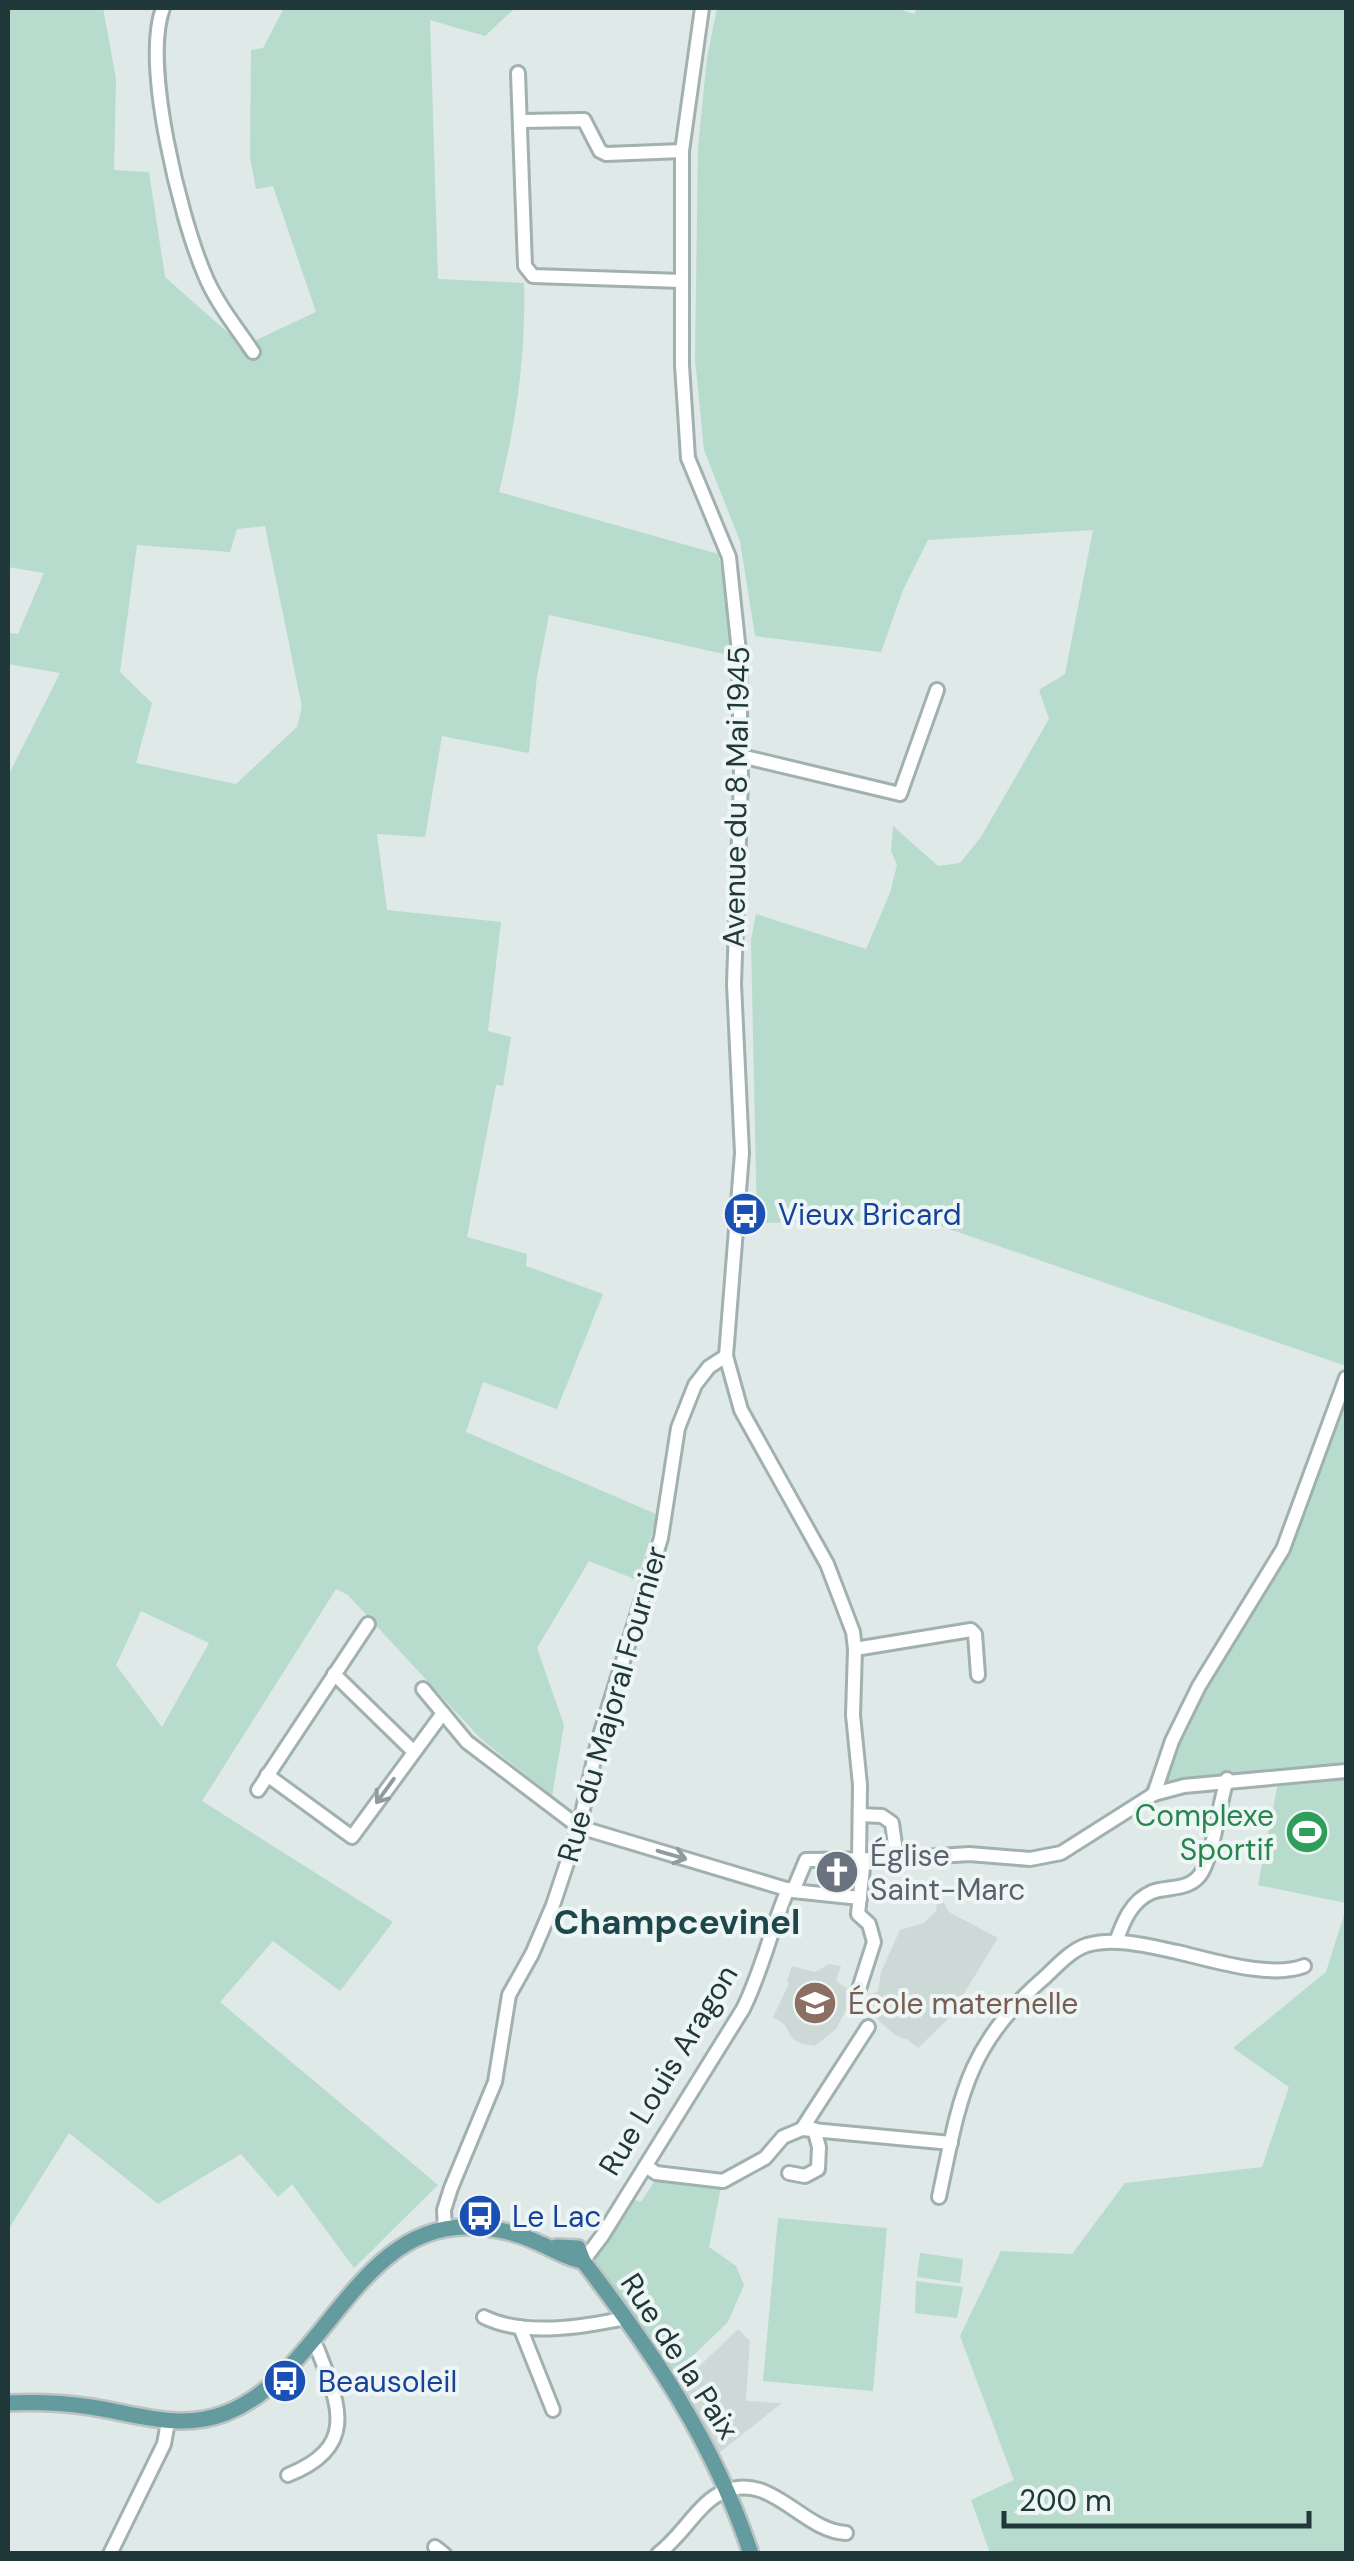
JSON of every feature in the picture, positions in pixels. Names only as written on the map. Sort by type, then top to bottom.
[{"type":"main road","points":[[8,2403],[86,2406],[168,2422],[211,2418],[250,2401],[281,2376],[381,2261],[410,2242],[445,2229],[494,2229],[570,2258],[581,2254]]},
{"type":"main road","name":"Rue de la Paix","points":[[581,2254],[678,2393],[728,2490],[751,2554]]},
{"type":"street","points":[[162,8],[155,36],[156,85],[182,202],[204,274],[253,352]]},
{"type":"street","name":"Avenue du 8 Mai 1945","points":[[702,8],[682,151],[685,437],[688,458],[729,557],[739,652],[741,756],[734,984],[742,1153],[726,1356]]},
{"type":"street","points":[[518,72],[524,266],[528,273],[682,282]]},
{"type":"street","points":[[520,121],[584,120],[600,151],[606,154],[682,151]]},
{"type":"street","points":[[741,756],[900,794],[936,690]]},
{"type":"street","points":[[726,1356],[749,1426],[827,1564],[853,1632],[853,1715],[862,1860],[858,1914],[869,1924],[874,1942],[857,1995]]},
{"type":"street","name":"Rue du Majoral Fournier","points":[[445,2229],[444,2210],[451,2188],[495,2082],[509,1995],[553,1905],[579,1826],[598,1742],[662,1538],[678,1428],[695,1386],[709,1367],[726,1356]]},
{"type":"street","points":[[1154,1794],[1172,1741],[1199,1686],[1283,1549],[1346,1378]]},
{"type":"street","points":[[258,1790],[368,1624]]},
{"type":"street","points":[[856,1649],[971,1630],[975,1634],[978,1675]]},
{"type":"street","points":[[334,1674],[414,1752]]},
{"type":"street","points":[[424,1689],[467,1742],[579,1826],[791,1890],[860,1898]]},
{"type":"street","points":[[267,1774],[352,1837],[443,1713]]},
{"type":"street","points":[[862,1860],[968,1854],[1047,1858],[1154,1794],[1228,1780],[1346,1772]]},
{"type":"street","points":[[1116,1942],[1128,1912],[1138,1901],[1154,1892],[1182,1888],[1201,1874],[1228,1780]]},
{"type":"street","points":[[860,1814],[882,1816],[892,1822],[897,1859]]},
{"type":"street","name":"Rue Louis Aragon","points":[[581,2254],[611,2221],[743,2009],[756,1982],[769,1934],[806,1860],[862,1860]]},
{"type":"street","points":[[939,2197],[964,2087],[983,2044],[1022,1997],[1073,1952],[1087,1945],[1133,1942],[1227,1964],[1284,1972],[1304,1966]]},
{"type":"street","points":[[808,2129],[868,2027]]},
{"type":"street","points":[[646,2166],[656,2172],[724,2181],[766,2158],[783,2137],[808,2129],[950,2143]]},
{"type":"street","points":[[789,2174],[805,2176],[818,2169],[819,2146],[808,2129]]},
{"type":"street","points":[[484,2316],[502,2326],[520,2328],[626,2318]]},
{"type":"street","points":[[520,2328],[554,2410]]},
{"type":"street","points":[[288,2475],[305,2468],[325,2452],[338,2430],[338,2403],[312,2343]]},
{"type":"street","points":[[110,2554],[164,2444],[168,2422]]},
{"type":"street","points":[[658,2554],[708,2502],[728,2490],[748,2488],[768,2494],[828,2530],[846,2534]]},
{"type":"shaded area","points":[[937,1903],[944,1903],[949,1912],[998,1938],[949,2018],[918,2048],[895,2035],[859,2003],[860,1997],[878,1992],[881,1972],[900,1930],[924,1923],[936,1911]]},
{"type":"shaded area","name":"École maternelle","points":[[829,1964],[841,1966],[836,1981],[854,1993],[837,2028],[815,2046],[802,2044],[773,2017],[789,1984],[792,1966],[815,1972]]},
{"type":"shaded area","points":[[738,2329],[750,2341],[746,2401],[782,2403],[720,2452],[681,2384]]},
{"type":"green space","points":[[9,8],[103,8],[116,79],[114,170],[149,172],[165,277],[243,346],[316,312],[273,186],[256,189],[250,157],[251,50],[263,48],[284,8],[515,8],[485,36],[430,20],[438,279],[524,283],[519,389],[499,492],[718,554],[730,607],[733,656],[549,615],[537,676],[529,753],[442,736],[425,837],[377,834],[387,910],[501,922],[488,1031],[511,1037],[503,1086],[496,1085],[467,1237],[527,1254],[526,1266],[603,1294],[557,1409],[483,1382],[466,1432],[658,1515],[637,1580],[589,1561],[537,1648],[564,1725],[552,1796],[480,1738],[348,1595],[336,1589],[202,1801],[393,1922],[340,1991],[273,1941],[220,2002],[438,2185],[354,2268],[292,2184],[278,2197],[241,2154],[158,2204],[69,2133],[8,2230],[8,776],[60,673],[8,664],[8,633],[18,634],[44,573],[8,567]],"holes":[[[265,526],[302,707],[297,727],[236,784],[136,763],[152,703],[120,672],[137,545],[230,552],[237,529]],[[141,1611],[209,1643],[162,1727],[116,1665]]]},
{"type":"green space","points":[[717,8],[897,8],[914,14],[918,8],[1346,8],[1346,1366],[923,1220],[757,1223],[751,940],[756,914],[866,949],[890,893],[897,865],[891,851],[893,826],[938,866],[960,863],[981,837],[1049,719],[1039,690],[1065,674],[1093,530],[928,540],[903,590],[881,652],[755,636],[740,541],[704,450],[695,359],[698,148],[707,58]]},
{"type":"green space","points":[[1346,1368],[1346,1764],[1182,1781],[1144,1791],[1203,1666],[1273,1556]]},
{"type":"green space","name":"Complexe Sportif","points":[[1346,1774],[1346,1903],[1258,1885],[1279,1778]]},
{"type":"green space","points":[[1346,1909],[1346,2553],[990,2553],[971,2500],[1014,2480],[960,2336],[1001,2251],[1072,2254],[1125,2183],[1262,2167],[1289,2087],[1233,2048],[1326,1972]]},
{"type":"green space","points":[[656,2179],[721,2187],[709,2247],[736,2266],[744,2285],[728,2322],[679,2369],[671,2370],[593,2262],[632,2199],[641,2202]]},
{"type":"green space","points":[[778,2218],[887,2228],[873,2391],[763,2381]]},
{"type":"green space","points":[[920,2253],[963,2259],[960,2283],[917,2277]]},
{"type":"green space","points":[[916,2281],[963,2287],[957,2318],[915,2313]]},
{"type":"place","name":"Vieux Bricard","points":[[745,1214]]},
{"type":"place","name":"Complexe Sportif","points":[[1307,1832]]},
{"type":"place","name":"Église Saint-Marc","points":[[837,1872]]},
{"type":"place","name":"École maternelle","points":[[815,2003]]},
{"type":"place","name":"Le Lac","points":[[480,2216]]},
{"type":"place","name":"Beausoleil","points":[[285,2381]]},
{"type":"district","name":"Champcevinel","points":[[677,1922]]}]
